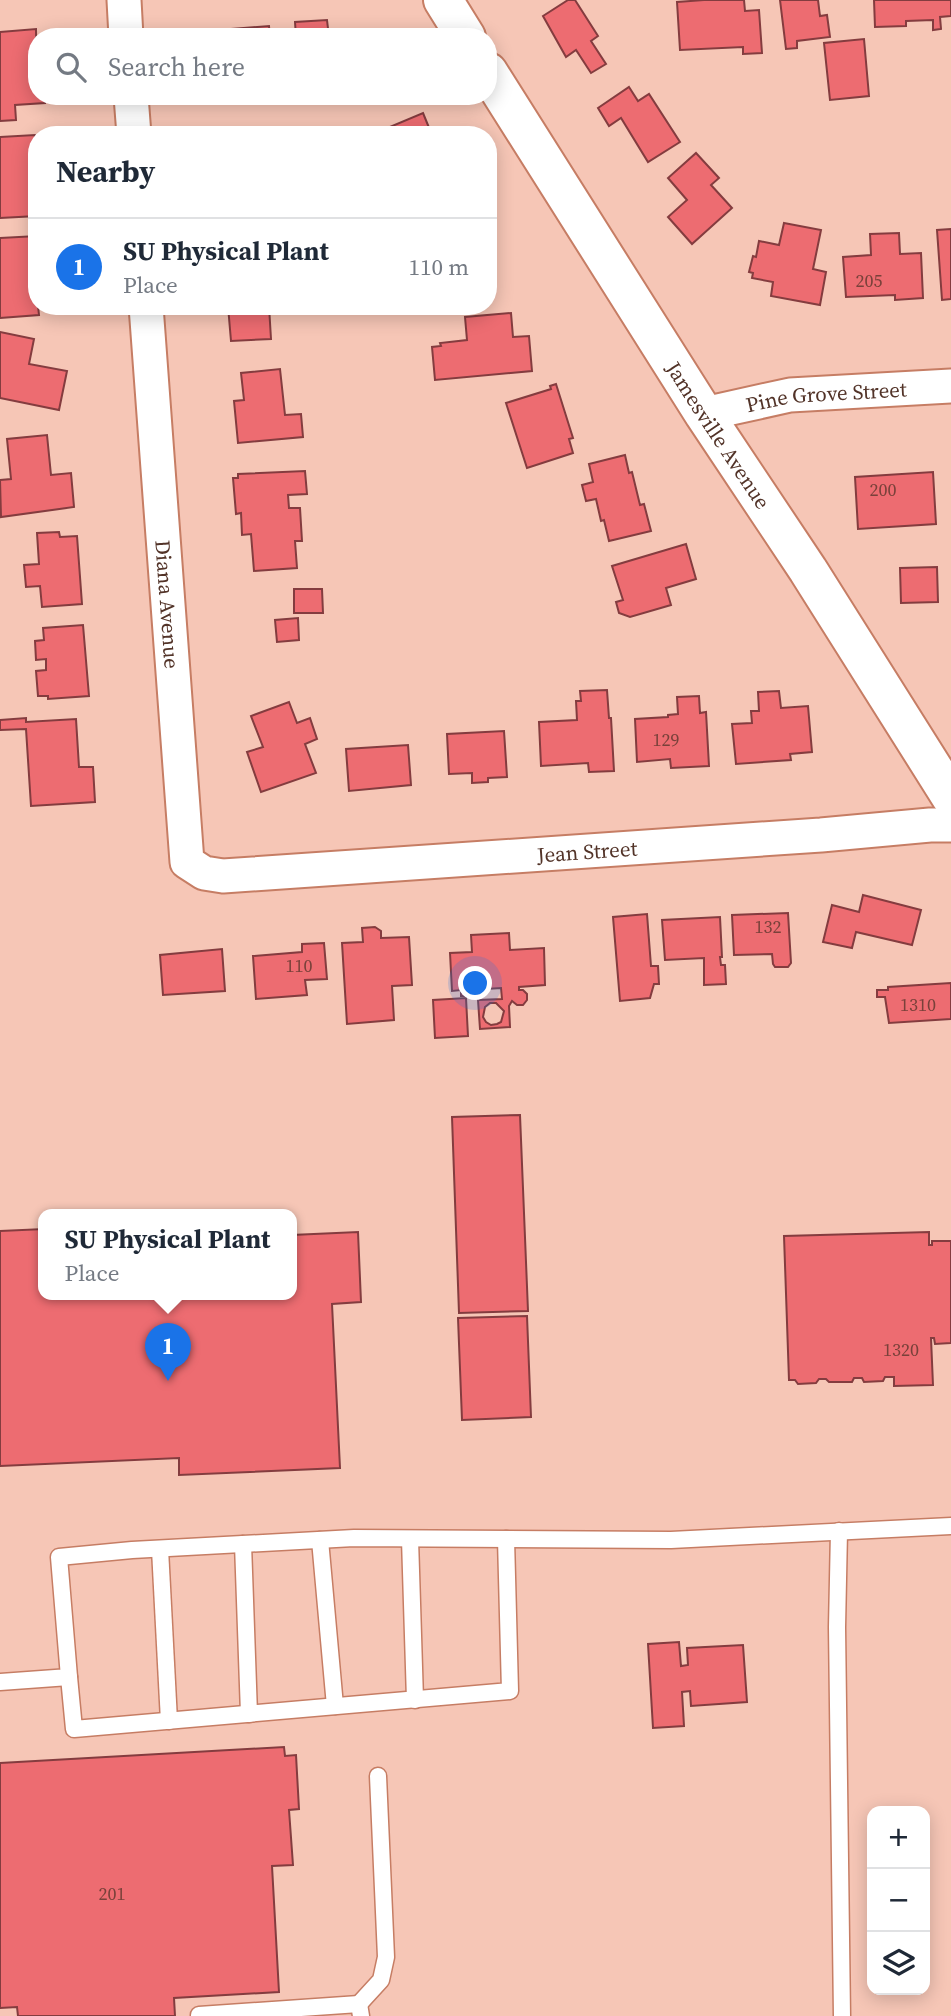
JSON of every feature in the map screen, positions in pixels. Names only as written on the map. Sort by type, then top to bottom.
[{"type":"street","points":[[124,0],[126,28]]},
{"type":"street","points":[[443,0],[460,28]]},
{"type":"street","name":"Jamesville Avenue","points":[[497,86],[951,797]]},
{"type":"street","points":[[132,105],[133,126]]},
{"type":"street","name":"Diana Avenue","points":[[147,315],[187,862],[204,873],[223,876]]},
{"type":"street","name":"Pine Grove Street","points":[[704,414],[790,395],[951,386]]},
{"type":"street","name":"Jean Street","points":[[223,876],[951,825]]},
{"type":"lane","points":[[506,1539],[510,1691],[74,1729],[59,1557],[320,1540],[506,1539],[671,1540],[951,1526]]},
{"type":"lane","points":[[839,1531],[837,1627],[842,2016]]},
{"type":"lane","points":[[410,1539],[415,1700]]},
{"type":"lane","points":[[320,1540],[335,1706]]},
{"type":"lane","points":[[243,1544],[249,1714]]},
{"type":"lane","points":[[160,1549],[169,1721]]},
{"type":"lane","points":[[0,1682],[69,1677]]},
{"type":"lane","points":[[199,2015],[360,2010],[381,1980],[386,1956],[378,1776]]},
{"type":"building","points":[[568,0],[575,0],[598,36],[591,41],[606,64],[591,73],[576,50],[566,57],[543,16]]},
{"type":"building","points":[[744,0],[745,11],[759,10],[762,53],[743,54],[743,47],[680,50],[677,2]]},
{"type":"building","points":[[780,0],[818,0],[820,16],[827,15],[830,37],[797,41],[797,48],[786,49]]},
{"type":"building","points":[[874,0],[951,0],[951,16],[940,17],[941,29],[933,30],[933,20],[906,21],[906,26],[875,27]]},
{"type":"building","points":[[327,20],[328,28],[295,28],[295,22]]},
{"type":"building","points":[[28,30],[28,104],[15,105],[16,120],[0,121],[0,32]]},
{"type":"building","points":[[864,39],[869,96],[830,100],[824,43]]},
{"type":"building","points":[[629,87],[638,101],[649,94],[680,142],[648,162],[621,118],[609,126],[598,108]]},
{"type":"building","points":[[423,113],[428,126],[392,126]]},
{"type":"building","points":[[28,135],[28,216],[0,218],[0,137]]},
{"type":"building","points":[[696,153],[719,178],[711,185],[732,208],[692,244],[668,217],[687,200],[668,178]]},
{"type":"building","points":[[784,223],[821,230],[813,269],[826,272],[820,305],[771,296],[773,282],[752,278],[753,273],[749,272],[759,241],[779,245]]},
{"type":"building","points":[[951,229],[951,299],[942,300],[937,230]]},
{"type":"building","points":[[899,233],[900,254],[921,253],[923,298],[895,300],[895,295],[846,297],[843,257],[871,255],[870,234]]},
{"type":"building","points":[[28,236],[28,315],[39,315],[0,318],[0,238]]},
{"type":"building","points":[[511,313],[513,337],[529,336],[532,371],[435,380],[432,347],[441,346],[440,343],[467,340],[465,317]]},
{"type":"building","points":[[229,315],[270,315],[271,339],[231,341]]},
{"type":"building","points":[[0,332],[34,339],[29,364],[67,371],[59,410],[0,398]]},
{"type":"building","points":[[280,369],[285,415],[301,414],[303,437],[238,443],[234,401],[244,400],[241,373]]},
{"type":"building","points":[[556,384],[573,438],[569,439],[573,453],[527,468],[506,403],[551,389],[550,386]]},
{"type":"building","points":[[47,435],[51,475],[71,473],[74,507],[1,517],[0,480],[11,479],[7,439]]},
{"type":"building","points":[[625,455],[640,505],[644,504],[651,531],[609,541],[596,499],[586,501],[582,485],[593,482],[589,464]]},
{"type":"building","points":[[305,471],[307,494],[288,495],[289,508],[300,508],[302,541],[295,541],[297,568],[254,571],[251,534],[242,535],[241,513],[236,514],[233,478],[238,478],[238,474]]},
{"type":"building","points":[[933,472],[936,524],[858,529],[855,477]]},
{"type":"building","points":[[59,532],[60,537],[77,536],[82,604],[42,607],[40,586],[26,587],[24,565],[39,564],[37,533]]},
{"type":"building","points":[[686,544],[696,579],[666,588],[671,605],[630,617],[619,613],[616,602],[623,600],[612,566]]},
{"type":"building","points":[[937,567],[938,602],[901,603],[900,568]]},
{"type":"building","points":[[294,589],[322,589],[323,613],[294,613]]},
{"type":"building","points":[[298,618],[299,640],[277,642],[275,620]]},
{"type":"building","points":[[83,625],[89,696],[48,699],[48,696],[38,696],[36,671],[46,670],[46,659],[36,660],[35,641],[44,640],[43,628]]},
{"type":"building","points":[[607,690],[614,771],[589,772],[588,763],[541,766],[539,722],[577,720],[576,701],[581,701],[580,691]]},
{"type":"building","points":[[779,691],[781,708],[808,706],[812,752],[790,754],[791,760],[736,764],[732,724],[752,723],[751,711],[759,711],[758,692]]},
{"type":"building","points":[[699,696],[700,713],[706,712],[709,766],[671,768],[670,759],[637,762],[635,719],[678,714],[677,697]]},
{"type":"building","points":[[289,702],[297,723],[310,718],[317,739],[305,744],[316,773],[261,792],[247,752],[263,747],[251,716]]},
{"type":"building","points":[[26,718],[26,722],[76,719],[79,767],[93,767],[95,802],[31,806],[26,729],[0,730],[0,720]]},
{"type":"building","points":[[504,731],[507,777],[488,778],[488,782],[472,783],[472,773],[449,774],[447,734]]},
{"type":"building","points":[[408,745],[411,785],[349,791],[346,749]]},
{"type":"building","points":[[863,895],[921,910],[912,945],[856,932],[852,948],[823,942],[832,905],[859,912]]},
{"type":"building","points":[[788,913],[791,963],[788,967],[775,967],[772,954],[734,955],[732,915]]},
{"type":"building","points":[[647,914],[651,966],[658,966],[659,984],[654,984],[650,998],[620,1001],[613,917]]},
{"type":"building","points":[[720,917],[720,957],[721,965],[725,965],[726,984],[704,985],[704,958],[665,960],[662,920]]},
{"type":"building","points":[[375,927],[381,931],[381,938],[409,937],[412,985],[392,986],[394,1020],[347,1024],[342,943],[363,942],[362,928]]},
{"type":"building","points":[[509,933],[510,950],[544,948],[545,985],[519,987],[519,990],[527,994],[527,1000],[523,1005],[512,1001],[509,1006],[510,1027],[480,1029],[478,1000],[502,999],[501,988],[470,990],[470,996],[461,996],[461,990],[452,991],[450,953],[472,952],[471,935]],"holes":[[[496,1003],[504,1011],[501,1022],[491,1025],[483,1017],[485,1007]]]},
{"type":"building","points":[[324,943],[327,979],[305,980],[307,995],[256,999],[253,956],[302,952],[302,944]]},
{"type":"building","points":[[222,949],[225,991],[163,995],[160,955]]},
{"type":"building","points":[[951,983],[951,1019],[889,1023],[885,997],[877,997],[877,990],[888,990],[888,987]]},
{"type":"building","points":[[466,998],[468,1036],[435,1038],[433,1000]]},
{"type":"building","points":[[520,1115],[528,1311],[459,1313],[452,1117]]},
{"type":"building","points":[[38,1229],[38,1300],[297,1300],[297,1235],[358,1232],[361,1302],[332,1304],[340,1468],[179,1475],[179,1458],[0,1466],[0,1231]]},
{"type":"building","points":[[929,1232],[929,1245],[932,1245],[932,1241],[951,1241],[951,1343],[935,1344],[934,1338],[931,1338],[933,1385],[894,1386],[894,1377],[885,1377],[883,1381],[864,1382],[862,1378],[854,1378],[852,1382],[819,1379],[816,1383],[798,1384],[795,1380],[789,1380],[784,1236]]},
{"type":"building","points":[[527,1316],[531,1417],[462,1420],[458,1318]]},
{"type":"building","points":[[679,1642],[681,1666],[688,1665],[687,1648],[743,1645],[747,1702],[691,1706],[690,1691],[682,1692],[684,1726],[653,1728],[648,1644]]},
{"type":"building","points":[[284,1747],[285,1756],[296,1755],[299,1809],[289,1810],[293,1865],[272,1866],[279,1992],[174,1998],[175,2016],[18,2016],[17,2007],[0,2008],[0,1763]]},
{"type":"place","name":"SU Physical Plant","points":[[168,1381]]}]
